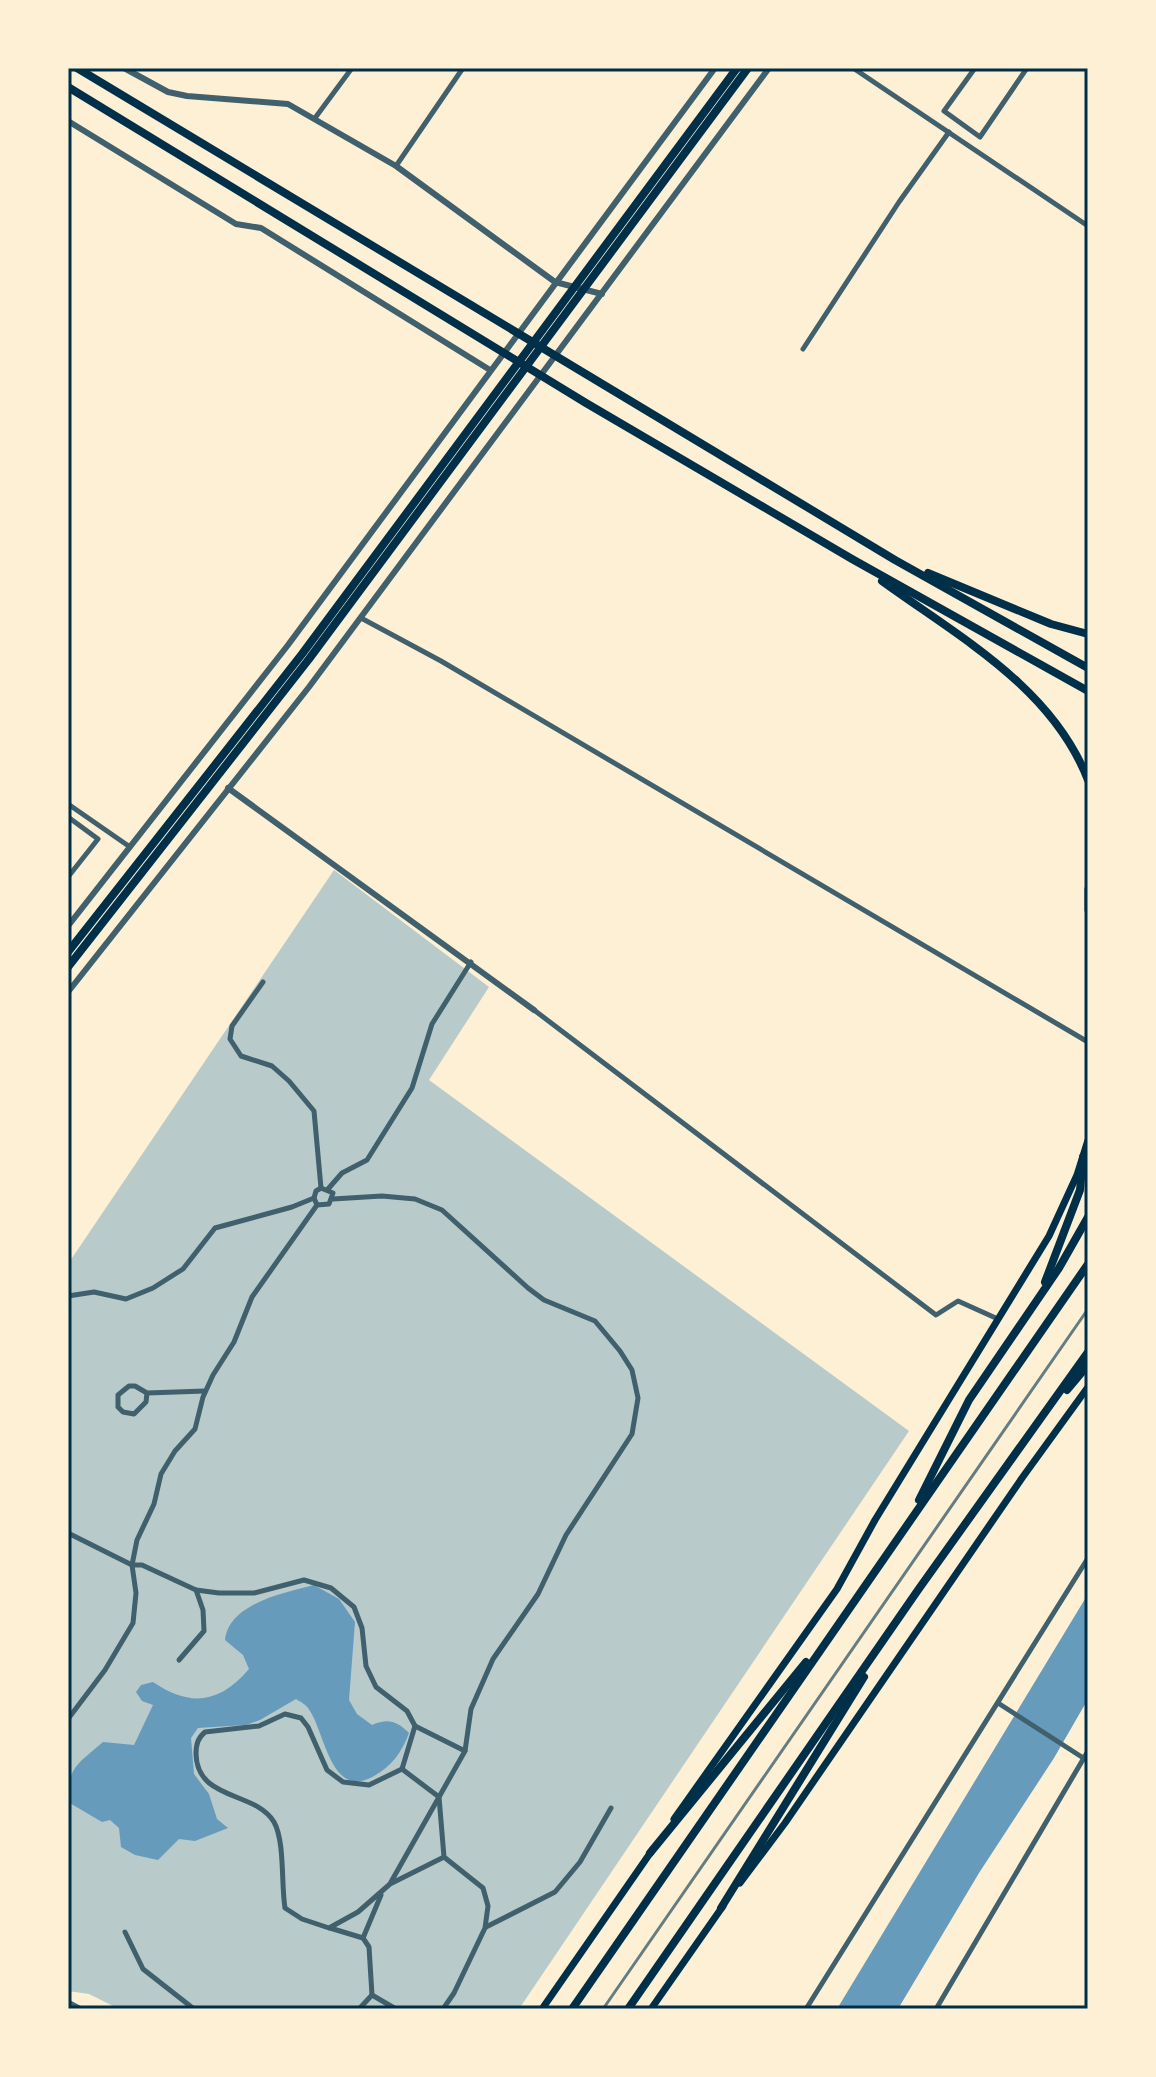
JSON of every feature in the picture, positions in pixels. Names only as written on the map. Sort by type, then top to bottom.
[{"type":"highway","points":[[77,68],[895,560],[1088,668]]},
{"type":"highway","points":[[68,967],[309,659],[737,68]]},
{"type":"highway","points":[[68,952],[302,654],[748,68]]},
{"type":"highway","points":[[68,87],[586,403],[852,559],[1088,691]]},
{"type":"highway","points":[[852,559],[1025,686],[1049,713],[1081,763],[1088,780]]},
{"type":"highway","points":[[895,560],[1051,624],[1088,634]]},
{"type":"highway","points":[[1037,1300],[1080,1190],[1083,1157]]},
{"type":"highway","points":[[905,1527],[969,1400],[1059,1268],[1088,1217]]},
{"type":"highway","points":[[572,2009],[1088,1264]]},
{"type":"highway","points":[[628,2009],[918,1590],[1088,1352]]},
{"type":"highway","points":[[1038,1424],[1087,1368]]},
{"type":"highway","points":[[721,1908],[918,1590]]},
{"type":"highway","points":[[650,1853],[845,1615]]},
{"type":"main road","points":[[1088,889],[1088,910]]},
{"type":"main road","points":[[542,2009],[837,1589],[875,1520],[1049,1236],[1069,1195],[1088,1140]]},
{"type":"main road","points":[[651,2009],[785,1823],[1088,1387]]},
{"type":"street","points":[[124,68],[168,92],[288,104],[396,166],[555,282],[602,294]]},
{"type":"street","points":[[315,118],[352,68]]},
{"type":"street","points":[[396,166],[463,68]]},
{"type":"street","points":[[68,926],[288,645],[715,68]]},
{"type":"street","points":[[68,992],[361,618],[769,68]]},
{"type":"street","points":[[853,68],[1088,226]]},
{"type":"street","points":[[975,68],[944,111],[980,137],[1027,68]]},
{"type":"street","points":[[68,121],[236,224],[261,228],[490,370]]},
{"type":"street","points":[[803,349],[899,202],[949,132]]},
{"type":"street","points":[[361,618],[441,661],[1088,1042]]},
{"type":"street","points":[[228,788],[471,962],[936,1315],[958,1301],[999,1320]]},
{"type":"street","points":[[68,804],[130,847]]},
{"type":"street","points":[[68,817],[98,839],[68,877]]},
{"type":"street","points":[[68,1719],[105,1670],[133,1623],[136,1593],[132,1565],[137,1540],[154,1504],[161,1474],[175,1451],[195,1429],[205,1391],[234,1342],[252,1297],[316,1202],[316,1191],[367,1160],[412,1088],[432,1024],[471,962]]},
{"type":"street","points":[[263,982],[232,1026],[230,1039],[241,1056],[272,1066],[314,1111],[324,1188]]},
{"type":"street","points":[[68,1296],[94,1292],[126,1299],[153,1288],[183,1269],[215,1228],[292,1207],[316,1202],[329,1204],[333,1193],[324,1188]]},
{"type":"street","points":[[333,1199],[382,1196],[415,1199],[442,1210],[544,1300],[595,1321],[632,1370],[638,1398],[632,1434],[566,1535],[538,1594],[493,1659],[471,1709],[465,1751],[390,1884]]},
{"type":"street","points":[[147,1393],[146,1402],[134,1414],[123,1412],[118,1407],[118,1395],[129,1386],[147,1393],[205,1391]]},
{"type":"street","points":[[68,1533],[132,1565],[142,1565],[196,1590],[254,1593],[304,1580],[331,1588],[354,1607],[362,1628],[366,1666],[376,1687],[407,1711],[415,1726],[465,1751]]},
{"type":"street","points":[[806,2009],[1088,1558]]},
{"type":"street","points":[[179,1660],[204,1631],[203,1610],[196,1590]]},
{"type":"street","points":[[998,1703],[1086,1759]]},
{"type":"street","points":[[359,2009],[372,1995],[369,1947],[363,1938],[302,1919],[285,1908],[279,1835],[273,1820],[257,1807],[235,1798],[202,1777],[196,1766],[196,1747],[199,1737],[205,1732],[259,1726],[285,1714],[301,1718],[308,1727],[327,1770],[343,1782],[369,1785],[402,1769],[415,1726]]},
{"type":"street","points":[[936,2009],[1088,1751]]},
{"type":"street","points":[[402,1769],[439,1797],[444,1857],[483,1888],[488,1906],[485,1928],[443,2009]]},
{"type":"street","points":[[485,1928],[555,1892],[580,1862],[611,1808]]},
{"type":"street","points":[[329,1928],[358,1912],[390,1884],[444,1857]]},
{"type":"street","points":[[363,1938],[382,1891]]},
{"type":"street","points":[[125,1932],[143,1969],[194,2009]]},
{"type":"street","points":[[372,1995],[396,2009]]},
{"type":"street","points":[[68,2002],[81,2009]]},
{"type":"shaded area","points":[[334,870],[489,987],[429,1080],[909,1431],[519,2009],[119,2009],[89,1994],[68,1991],[68,1264]]},
{"type":"water","points":[[314,1585],[339,1599],[355,1622],[349,1700],[357,1714],[372,1725],[392,1722],[409,1733],[400,1752],[386,1768],[360,1781],[348,1779],[332,1761],[309,1709],[296,1699],[246,1725],[198,1728],[191,1738],[194,1774],[209,1794],[217,1819],[228,1828],[195,1841],[179,1839],[158,1860],[135,1855],[121,1847],[119,1828],[110,1820],[102,1822],[68,1802],[72,1773],[103,1742],[134,1745],[153,1705],[142,1701],[136,1692],[141,1685],[153,1682],[192,1698],[204,1698],[227,1689],[249,1669],[243,1655],[225,1640],[236,1617],[260,1602]]},
{"type":"water","points":[[1088,1594],[1088,1699],[1054,1758],[979,1873],[898,2009],[837,2009]]},
{"type":"railway","points":[[603,2009],[1088,1309]]}]
